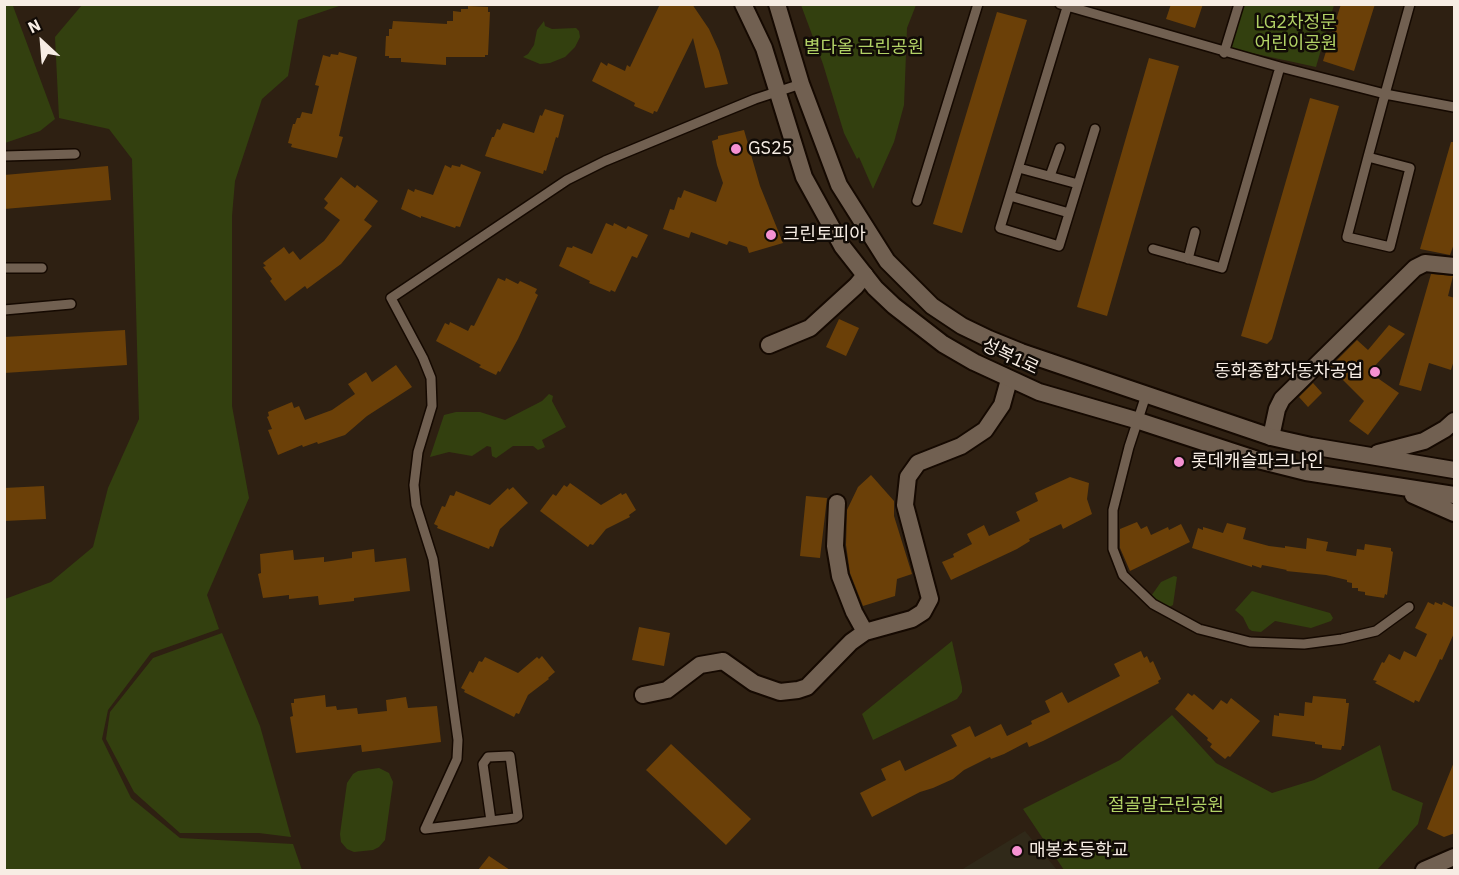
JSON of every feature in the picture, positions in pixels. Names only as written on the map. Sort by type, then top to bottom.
[{"type":"street","name":"성복1로","points":[[743,4],[764,48],[804,177],[842,246],[894,306],[943,344],[1010,380],[1039,392],[1139,421],[1258,460],[1306,472],[1455,495]]},
{"type":"street","name":"성복1로","points":[[777,4],[801,84],[839,185],[887,261],[932,306],[962,326],[989,339],[1271,437],[1455,470]]},
{"type":"street","points":[[1271,437],[1277,409],[1282,399],[1415,268],[1425,263],[1455,266]]},
{"type":"street","points":[[769,345],[810,328],[865,275]]},
{"type":"street","points":[[644,695],[667,690],[700,665],[723,661],[754,683],[780,692],[798,690],[807,687],[851,642],[865,632],[912,619],[923,612],[930,599],[905,505],[908,477],[918,463],[961,446],[985,430],[1002,405],[1010,380]]},
{"type":"street","points":[[1369,455],[1400,449],[1424,441],[1455,421]]},
{"type":"street","points":[[1387,485],[1455,513]]},
{"type":"street","points":[[837,503],[835,546],[840,576],[854,612],[865,632]]},
{"type":"street","points":[[1424,870],[1455,857]]},
{"type":"lane","points":[[917,201],[978,4]]},
{"type":"lane","points":[[1224,53],[1239,4]]},
{"type":"lane","points":[[1368,158],[1410,168],[1390,247],[1347,237],[1385,94],[1410,4]]},
{"type":"lane","points":[[1095,129],[1059,246],[1000,228],[1065,5],[1280,68],[1385,94],[1455,107]]},
{"type":"lane","points":[[1153,249],[1222,268],[1280,68]]},
{"type":"lane","points":[[490,821],[483,764],[488,758],[510,756],[518,816],[490,821],[425,829],[457,759],[458,740],[433,559],[418,512],[414,484],[418,452],[432,405],[431,378],[391,298],[567,180],[605,161],[801,84]]},
{"type":"lane","points":[[1050,176],[1060,148]]},
{"type":"lane","points":[[4,156],[75,154]]},
{"type":"lane","points":[[1019,168],[1078,184]]},
{"type":"lane","points":[[1010,196],[1070,213]]},
{"type":"lane","points":[[1188,259],[1195,232]]},
{"type":"lane","points":[[4,268],[42,268]]},
{"type":"lane","points":[[4,310],[71,303]]},
{"type":"lane","points":[[1146,395],[1129,447],[1113,510],[1113,549],[1123,575],[1153,604],[1199,629],[1250,642],[1304,644],[1342,639],[1376,631],[1409,607]]},
{"type":"shaded area","name":"매봉초등학교","points":[[1025,831],[1057,870],[961,870]]},
{"type":"green space","points":[[5,4],[13,6],[55,119],[40,131],[5,143]]},
{"type":"green space","points":[[82,5],[342,5],[298,20],[288,76],[262,99],[235,181],[232,216],[232,406],[249,498],[207,595],[219,629],[151,653],[108,710],[102,739],[131,798],[180,838],[293,844],[302,870],[5,870],[5,599],[51,582],[93,547],[108,488],[139,419],[132,159],[109,129],[59,118],[55,37]]},
{"type":"green space","name":"별다올 근린공원","points":[[801,5],[916,5],[907,28],[904,105],[894,142],[873,189],[859,157],[857,159],[844,133],[823,64]]},
{"type":"green space","name":"LG2차정문 어린이공원","points":[[1241,5],[1334,5],[1316,67],[1229,48]]},
{"type":"green space","points":[[544,21],[545,26],[552,29],[576,28],[580,37],[575,47],[565,57],[540,64],[523,57],[534,45],[537,30]]},
{"type":"green space","points":[[549,394],[553,396],[552,401],[566,427],[542,440],[545,447],[538,450],[533,446],[513,446],[496,458],[492,456],[491,447],[487,446],[472,456],[449,452],[430,457],[444,415],[456,412],[480,412],[505,420],[542,401]]},
{"type":"green space","points":[[1174,576],[1177,577],[1173,605],[1167,608],[1149,599],[1161,582]]},
{"type":"green space","points":[[1252,591],[1330,613],[1333,618],[1331,621],[1311,628],[1275,621],[1261,632],[1252,631],[1243,617],[1235,610]]},
{"type":"green space","points":[[222,633],[260,726],[291,837],[259,833],[180,833],[134,792],[106,739],[110,712],[153,658]]},
{"type":"green space","points":[[952,641],[962,687],[962,692],[957,699],[873,740],[862,714]]},
{"type":"green space","name":"절골말근린공원","points":[[1172,715],[1216,763],[1272,793],[1314,780],[1380,745],[1392,790],[1423,803],[1418,824],[1377,870],[1064,870],[1023,809],[1120,760]]},
{"type":"green space","points":[[379,768],[389,773],[393,782],[385,840],[373,850],[354,852],[347,849],[341,842],[340,834],[347,783],[358,771]]},
{"type":"building","points":[[660,4],[692,4],[709,29],[719,51],[728,84],[705,88],[693,38],[657,112],[654,111],[653,114],[634,106],[635,103],[592,81],[601,62],[625,71],[627,65],[630,67]]},
{"type":"building","points":[[1171,4],[1203,4],[1195,28],[1166,19]]},
{"type":"building","points":[[1341,4],[1375,4],[1354,71],[1323,61]]},
{"type":"building","points":[[468,6],[488,7],[488,12],[490,12],[488,55],[485,57],[446,57],[446,65],[401,62],[401,58],[385,56],[386,36],[389,36],[389,29],[392,29],[393,21],[447,24],[447,21],[453,21],[453,11],[461,12],[461,9],[468,9]]},
{"type":"building","points":[[997,12],[1027,20],[962,233],[933,224]]},
{"type":"building","points":[[339,52],[357,57],[339,136],[343,137],[337,158],[291,147],[292,144],[288,143],[293,124],[297,118],[300,118],[302,112],[312,114],[319,86],[315,85],[323,55],[330,57],[331,54],[338,55]]},
{"type":"building","points":[[1149,58],[1179,66],[1107,316],[1077,307]]},
{"type":"building","points":[[1310,98],[1339,106],[1272,339],[1267,344],[1241,336]]},
{"type":"building","points":[[545,109],[564,115],[558,138],[556,137],[546,171],[544,170],[543,174],[485,156],[492,137],[497,129],[500,130],[503,123],[534,133],[540,115],[542,116]]},
{"type":"building","points":[[744,130],[760,186],[783,243],[749,253],[747,247],[729,241],[727,245],[691,232],[689,238],[663,229],[670,209],[674,210],[678,197],[681,198],[684,190],[716,202],[723,183],[712,141],[718,139],[718,136]]},
{"type":"building","points":[[1451,142],[1455,142],[1455,241],[1450,255],[1420,249]]},
{"type":"building","points":[[461,164],[481,172],[460,227],[455,228],[421,216],[421,218],[401,209],[408,189],[433,195],[445,165],[451,168],[452,165],[460,167]]},
{"type":"building","points":[[108,166],[111,200],[4,209],[4,175]]},
{"type":"building","points":[[341,177],[355,188],[357,185],[378,201],[364,220],[372,226],[341,264],[307,289],[305,286],[285,301],[270,281],[272,279],[263,267],[266,266],[263,263],[284,247],[289,254],[293,251],[300,260],[324,241],[340,220],[324,208],[328,203],[324,199]]},
{"type":"building","points":[[606,223],[613,226],[614,223],[626,229],[628,226],[648,235],[637,258],[632,256],[615,292],[589,283],[590,281],[559,266],[567,247],[572,248],[573,246],[592,254]]},
{"type":"building","points":[[1431,274],[1453,276],[1448,296],[1455,298],[1455,357],[1451,370],[1429,363],[1421,391],[1399,385]]},
{"type":"building","points":[[498,278],[505,281],[506,278],[518,284],[520,281],[537,289],[535,293],[538,295],[518,339],[500,372],[498,371],[496,375],[436,341],[445,323],[449,325],[450,322],[468,331],[471,325],[474,326]]},
{"type":"building","points":[[839,319],[859,328],[846,356],[826,347]]},
{"type":"building","points":[[1389,325],[1405,334],[1369,372],[1399,393],[1368,435],[1349,421],[1364,401],[1330,367],[1357,340],[1368,350]]},
{"type":"building","points":[[125,330],[127,365],[4,373],[4,337]]},
{"type":"building","points":[[396,365],[412,387],[367,416],[345,435],[318,444],[317,442],[303,447],[302,445],[278,455],[268,430],[272,429],[267,417],[268,412],[292,402],[294,408],[299,406],[305,420],[332,410],[355,394],[348,384],[366,372],[372,382]]},
{"type":"building","points":[[1313,383],[1322,393],[1308,407],[1299,397]]},
{"type":"building","points":[[871,475],[894,501],[894,516],[912,574],[897,579],[895,596],[863,606],[850,573],[846,545],[847,510],[858,487]]},
{"type":"building","points":[[1070,477],[1089,483],[1087,499],[1092,514],[1063,529],[1061,524],[1029,539],[1030,541],[1017,549],[951,580],[942,562],[954,557],[953,554],[972,544],[967,534],[984,525],[989,536],[1020,521],[1016,512],[1038,501],[1035,493]]},
{"type":"building","points":[[570,483],[601,505],[621,493],[622,495],[626,493],[636,510],[629,515],[630,517],[606,529],[593,545],[590,544],[588,547],[540,511],[553,494],[556,496],[564,485],[567,487]]},
{"type":"building","points":[[44,486],[46,519],[4,521],[4,488]]},
{"type":"building","points":[[513,487],[528,503],[500,529],[493,547],[490,546],[489,549],[437,528],[438,526],[434,524],[442,506],[445,507],[450,495],[454,496],[456,491],[490,505],[508,488],[509,490]]},
{"type":"building","points":[[806,496],[827,498],[820,558],[800,556]]},
{"type":"building","points":[[1137,522],[1141,529],[1147,526],[1151,535],[1181,524],[1190,542],[1130,571],[1120,548],[1120,529]]},
{"type":"building","points":[[1227,523],[1246,528],[1243,539],[1269,546],[1306,549],[1307,538],[1328,542],[1326,551],[1356,556],[1357,549],[1364,550],[1365,544],[1391,548],[1393,552],[1387,595],[1385,594],[1384,598],[1365,595],[1365,592],[1358,591],[1358,588],[1352,588],[1352,583],[1347,580],[1262,565],[1261,568],[1252,565],[1252,567],[1192,548],[1198,528],[1203,530],[1203,527],[1223,533]]},
{"type":"building","points":[[374,549],[375,562],[406,558],[410,591],[319,605],[318,596],[289,599],[289,595],[263,598],[258,574],[261,573],[260,554],[293,550],[294,560],[324,557],[324,562],[352,558],[352,552]]},
{"type":"building","points":[[1428,602],[1442,605],[1443,602],[1455,608],[1455,631],[1419,702],[1415,700],[1414,703],[1373,680],[1389,654],[1400,660],[1404,651],[1416,657],[1427,634],[1415,628]]},
{"type":"building","points":[[639,627],[670,633],[664,666],[632,660]]},
{"type":"building","points":[[1141,651],[1150,663],[1153,661],[1161,679],[1159,683],[1043,741],[1029,747],[1027,742],[1004,754],[991,759],[990,757],[964,770],[953,779],[920,792],[872,817],[860,793],[886,780],[881,769],[900,760],[905,771],[957,746],[951,735],[970,726],[975,737],[1001,724],[1007,736],[1050,712],[1045,701],[1062,692],[1068,703],[1120,676],[1114,664]]},
{"type":"building","points":[[542,656],[555,672],[528,695],[519,714],[516,713],[514,717],[464,692],[465,690],[461,688],[470,671],[473,673],[479,661],[482,662],[485,657],[518,673],[537,657],[539,659]]},
{"type":"building","points":[[1188,693],[1192,696],[1194,694],[1213,710],[1221,700],[1227,704],[1231,698],[1260,721],[1230,757],[1225,759],[1210,747],[1212,744],[1207,740],[1208,738],[1175,709]]},
{"type":"building","points":[[325,695],[326,707],[336,706],[337,710],[357,708],[358,714],[387,711],[386,700],[406,697],[408,708],[437,706],[441,742],[362,752],[361,745],[296,753],[290,717],[293,716],[291,703],[294,703],[294,699]]},
{"type":"building","points":[[1313,696],[1346,699],[1346,703],[1349,703],[1344,746],[1341,750],[1322,748],[1322,745],[1315,744],[1315,742],[1272,736],[1274,715],[1279,716],[1279,713],[1304,716],[1305,702],[1312,703]]},
{"type":"building","points":[[671,744],[751,819],[726,845],[646,770]]},
{"type":"building","points":[[1454,762],[1455,833],[1444,837],[1427,829]]},
{"type":"building","points":[[489,856],[510,870],[478,870]]},
{"type":"place","name":"GS25","points":[[736,149]]},
{"type":"place","name":"크린토피아","points":[[771,235]]},
{"type":"place","name":"동화종합자동차공업","points":[[1375,372]]},
{"type":"place","name":"롯데캐슬파크나인","points":[[1179,462]]},
{"type":"place","name":"매봉초등학교","points":[[1017,851]]}]
